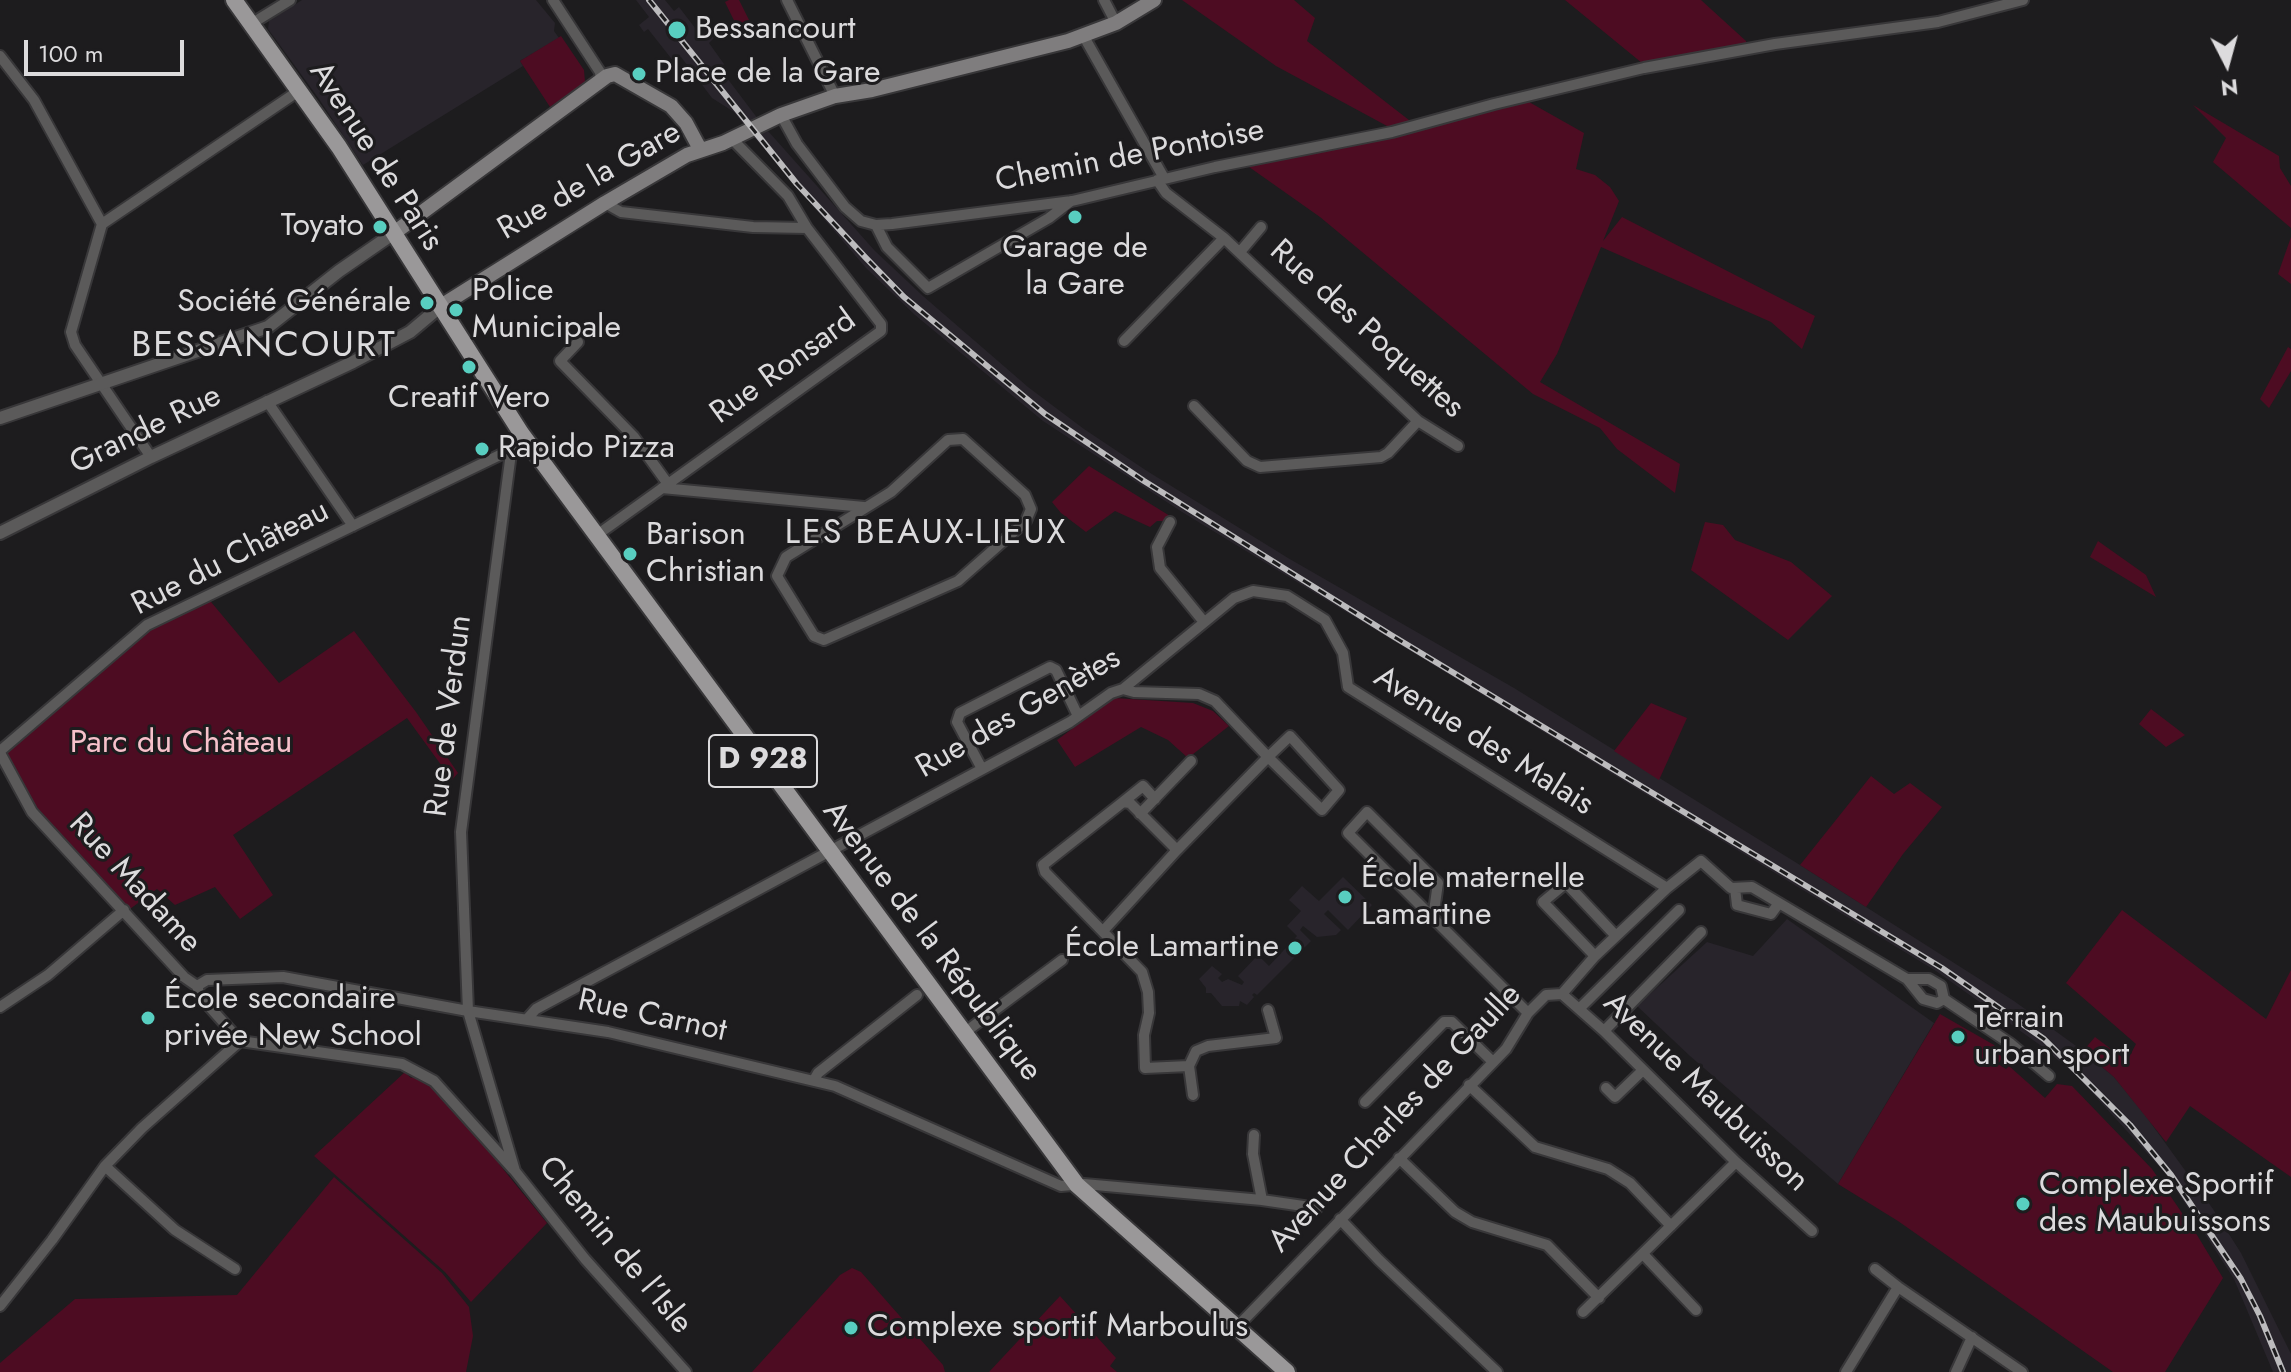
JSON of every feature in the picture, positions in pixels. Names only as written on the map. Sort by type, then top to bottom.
[{"type":"main road","name":"Avenue de Paris","points":[[234,0],[257,20],[441,306]]},
{"type":"main road","name":"Rue de la Gare","points":[[441,306],[605,203],[700,149],[835,96],[872,90],[1083,35],[1116,23],[1154,0]]},
{"type":"main road","points":[[394,233],[601,81],[615,74],[671,106],[686,123],[700,149]]},
{"type":"main road","name":"Avenue de la République","points":[[441,306],[521,433],[1077,1185],[1287,1372]]},
{"type":"street","points":[[257,20],[290,0]]},
{"type":"street","points":[[553,0],[600,72],[601,81]]},
{"type":"street","points":[[787,0],[835,96]]},
{"type":"street","points":[[1104,0],[1116,23]]},
{"type":"street","name":"Chemin de Pontoise","points":[[876,225],[1072,201],[1160,179],[1392,132],[1644,68],[1775,44],[1938,22],[2023,0]]},
{"type":"street","name":"Rue des Poquettes","points":[[1083,35],[1166,193],[1240,252],[1418,421],[1458,446]]},
{"type":"street","points":[[0,56],[34,100],[102,224]]},
{"type":"street","points":[[151,457],[75,345],[71,332],[102,224],[300,90]]},
{"type":"street","points":[[781,115],[797,144],[845,207],[861,221],[876,225],[887,247],[928,288],[1049,218],[1072,201]]},
{"type":"street","name":"Rue Ronsard","points":[[597,535],[881,331],[881,324],[807,228],[788,196],[731,138]]},
{"type":"street","points":[[605,203],[621,212],[753,227],[807,228]]},
{"type":"street","name":"Rue des Poquettes","points":[[1240,252],[1261,227]]},
{"type":"street","points":[[0,418],[100,381],[268,327],[339,271],[394,233]]},
{"type":"street","points":[[1124,341],[1224,238]]},
{"type":"street","name":"Grande Rue","points":[[0,533],[376,350],[410,332],[441,306]]},
{"type":"street","points":[[578,342],[560,361],[634,437],[665,486],[864,507],[891,492],[948,440],[963,439],[1025,495],[1031,509],[1026,521],[958,581],[824,640],[814,636],[777,576],[786,557],[864,507]]},
{"type":"street","points":[[267,401],[353,526]]},
{"type":"street","points":[[1194,406],[1247,461],[1260,467],[1381,457],[1418,421]]},
{"type":"street","name":"Rue de Verdun","points":[[468,1011],[461,832],[511,453],[521,433]]},
{"type":"street","name":"Rue du Château","points":[[0,752],[147,625],[502,454],[511,453]]},
{"type":"street","points":[[1170,522],[1157,547],[1160,568],[1204,622]]},
{"type":"street","name":"Rue des Genètes","points":[[527,1019],[536,1009],[1078,716],[1111,693],[1123,689],[1234,598],[1253,591],[1267,592]]},
{"type":"street","name":"Avenue des Malais","points":[[1267,592],[1287,596],[1325,620],[1343,653],[1348,687],[1667,888]]},
{"type":"street","points":[[982,769],[957,722],[960,713],[1050,667],[1056,670],[1078,716]]},
{"type":"street","points":[[1104,930],[1177,850],[1268,757],[1290,736],[1339,790],[1322,810],[1268,757],[1215,701],[1199,694],[1123,689]]},
{"type":"street","name":"Rue Madame","points":[[0,752],[32,812],[184,977],[197,986],[200,996],[240,1041]]},
{"type":"street","points":[[1140,814],[1191,761]]},
{"type":"street","points":[[1155,799],[1143,786],[1043,865],[1045,872],[1142,972],[1148,992],[1149,1013],[1144,1035],[1145,1068],[1189,1066]]},
{"type":"street","points":[[1123,802],[1130,803],[1177,850]]},
{"type":"street","points":[[1433,918],[1438,883],[1367,812],[1348,833],[1433,918],[1528,1013]]},
{"type":"street","name":"Avenue Charles de Gaulle","points":[[1237,1327],[1506,1049],[1528,1013],[1546,995],[1562,994],[1595,956],[1667,888],[1701,861],[1731,888],[1735,888]]},
{"type":"street","points":[[1595,956],[1543,902],[1566,883],[1616,936]]},
{"type":"street","points":[[1779,903],[1771,914],[1737,905],[1735,888],[1752,887],[1779,903],[1907,979],[1923,999],[1937,1003],[1944,999]]},
{"type":"street","points":[[0,1007],[48,975],[124,910]]},
{"type":"street","points":[[1580,1008],[1679,910]]},
{"type":"street","points":[[1604,1031],[1701,932]]},
{"type":"street","points":[[964,1033],[1062,960]]},
{"type":"street","name":"Rue Carnot","points":[[197,986],[207,980],[283,977],[468,1011],[608,1032],[814,1080],[883,1105],[1061,1186],[1084,1184],[1317,1208]]},
{"type":"street","points":[[1907,979],[1929,979],[1941,986],[1944,999],[2011,1044],[2049,1076]]},
{"type":"street","name":"Avenue Maubuisson","points":[[1562,994],[1812,1231]]},
{"type":"street","points":[[814,1080],[818,1073],[917,995]]},
{"type":"street","points":[[1193,1095],[1189,1066],[1196,1051],[1208,1046],[1276,1038],[1268,1010]]},
{"type":"street","name":"Chemin de l’Isle","points":[[468,1011],[515,1171],[585,1259],[686,1372]]},
{"type":"street","points":[[1365,1102],[1444,1022],[1452,1022],[1493,1062]]},
{"type":"street","points":[[0,1306],[105,1166],[142,1128],[240,1041],[402,1064],[434,1081],[515,1171]]},
{"type":"street","points":[[1606,1088],[1615,1097],[1643,1070]]},
{"type":"street","points":[[1469,1085],[1535,1147],[1608,1169],[1630,1183],[1671,1226]]},
{"type":"street","points":[[1254,1135],[1253,1154],[1262,1200]]},
{"type":"street","points":[[1399,1158],[1455,1212],[1472,1222],[1547,1245],[1599,1298]]},
{"type":"street","points":[[1583,1312],[1736,1162]]},
{"type":"street","points":[[105,1166],[175,1230],[235,1269]]},
{"type":"street","points":[[1050,1182],[1067,1171]]},
{"type":"street","points":[[1340,1219],[1497,1372]]},
{"type":"street","points":[[1643,1254],[1696,1310]]},
{"type":"street","points":[[1875,1269],[2022,1372]]},
{"type":"street","points":[[1846,1372],[1898,1287]]},
{"type":"street","points":[[1956,1372],[1972,1337]]},
{"type":"shaded area","points":[[302,0],[536,0],[555,23],[554,31],[559,38],[520,61],[523,66],[363,165],[268,29],[269,21]]},
{"type":"shaded area","points":[[636,0],[665,0],[674,11],[679,7],[702,37],[710,32],[714,38],[709,43],[724,64],[721,70],[758,119],[745,126],[734,112],[712,98],[681,57],[674,62],[648,29],[644,32],[639,25],[649,17]]},
{"type":"shaded area","points":[[768,131],[875,251],[1028,387],[1084,429],[1288,558],[1514,688],[1800,865],[2014,1001],[2083,1051],[2114,1077],[2213,1209],[2241,1253],[2291,1354],[2291,1372],[2273,1372],[2234,1279],[2166,1174],[2076,1075],[2040,1045],[1936,971],[1182,512],[1043,421],[915,315],[866,268],[754,137]]},
{"type":"shaded area","name":"École Lamartine","points":[[1343,877],[1372,905],[1348,930],[1328,910],[1324,914],[1341,930],[1336,935],[1317,937],[1303,926],[1300,930],[1311,941],[1257,995],[1252,995],[1254,997],[1247,1005],[1240,1001],[1239,1006],[1222,1006],[1211,993],[1206,993],[1199,979],[1212,966],[1222,974],[1218,978],[1222,982],[1228,979],[1242,985],[1244,982],[1238,976],[1258,955],[1269,966],[1297,936],[1287,926],[1301,911],[1289,900],[1302,886],[1319,901]]},
{"type":"shaded area","points":[[1787,919],[1934,1023],[1838,1184],[1637,1006],[1707,942],[1753,956]]},
{"type":"green space","points":[[739,0],[756,34],[743,39],[725,2]]},
{"type":"green space","points":[[1182,0],[1294,0],[1315,18],[1307,41],[1418,127],[1528,98],[1529,102],[1584,133],[1576,169],[1595,175],[1610,187],[1619,201],[1603,241],[1622,217],[1815,316],[1802,349],[1771,322],[1601,247],[1557,354],[1540,382],[1680,464],[1675,493],[1617,449],[1600,428],[1533,394],[1320,217],[1242,162],[1400,133],[1276,66]]},
{"type":"green space","points":[[1565,0],[1701,0],[1746,41],[1749,52],[1645,72],[1642,63]]},
{"type":"green space","points":[[561,36],[584,70],[585,82],[550,107],[520,61]]},
{"type":"green space","points":[[2193,105],[2279,156],[2280,168],[2291,186],[2291,228],[2213,162],[2226,138]]},
{"type":"green space","points":[[2291,237],[2291,284],[2278,274]]},
{"type":"green space","points":[[2288,347],[2291,349],[2291,371],[2269,408],[2260,399]]},
{"type":"green space","points":[[1089,466],[1170,516],[1167,521],[1157,521],[1150,527],[1115,511],[1086,532],[1052,502]]},
{"type":"green space","points":[[1705,522],[1723,525],[1735,540],[1791,562],[1832,596],[1788,640],[1691,570]]},
{"type":"green space","points":[[2098,541],[2146,575],[2156,597],[2090,557]]},
{"type":"green space","name":"Parc du Château","points":[[206,596],[279,683],[354,631],[458,773],[452,780],[407,718],[233,835],[273,895],[240,919],[215,887],[175,905],[157,889],[130,909],[32,812],[0,753],[147,625]]},
{"type":"green space","points":[[1114,698],[1193,703],[1213,711],[1229,726],[1188,758],[1168,740],[1141,727],[1075,767],[1057,740]]},
{"type":"green space","points":[[1651,703],[1687,718],[1659,780],[1614,751]]},
{"type":"green space","points":[[2151,709],[2185,735],[2166,747],[2139,724]]},
{"type":"green space","points":[[1871,776],[1894,794],[1910,783],[1942,807],[1903,854],[1866,907],[1800,865]]},
{"type":"green space","points":[[2122,910],[2266,1019],[2291,970],[2291,1177],[2190,1106],[2166,1142],[2114,1077],[2083,1051],[2095,1037],[2127,1061],[2136,1044],[2066,983]]},
{"type":"green space","name":"Complexe Sportif des Maubuissons","points":[[1940,1014],[1994,1045],[2002,1058],[1998,1064],[2006,1069],[2009,1066],[2045,1098],[2057,1084],[2072,1086],[2152,1169],[2197,1235],[2223,1278],[2165,1372],[2113,1372],[1898,1221],[1838,1184]]},
{"type":"green space","points":[[405,1072],[411,1078],[415,1076],[429,1083],[499,1158],[499,1164],[547,1223],[471,1302],[445,1272],[314,1156]]},
{"type":"green space","points":[[334,1177],[442,1273],[469,1307],[473,1336],[466,1372],[0,1372],[0,1363],[75,1299],[237,1295]]},
{"type":"green space","name":"Complexe sportif Marboulus","points":[[852,1268],[861,1272],[943,1365],[945,1372],[752,1372],[840,1275]]},
{"type":"green space","name":"Complexe sportif Marboulus","points":[[1060,1296],[1116,1358],[1110,1366],[1117,1372],[989,1372]]},
{"type":"railway","points":[[649,0],[797,184],[866,258],[904,297],[1045,414],[1144,481],[1391,635],[1942,968],[2044,1039],[2130,1125],[2171,1175],[2241,1279],[2283,1372]]},
{"type":"place","name":"Bessancourt","points":[[677,30]]},
{"type":"place","name":"Place de la Gare","points":[[639,74]]},
{"type":"place","name":"Garage de la Gare","points":[[1075,217]]},
{"type":"place","name":"Toyato","points":[[380,227]]},
{"type":"place","name":"Société Générale","points":[[427,303]]},
{"type":"place","name":"Police Municipale","points":[[456,310]]},
{"type":"place","name":"Creatif Vero","points":[[469,367]]},
{"type":"place","name":"Rapido Pizza","points":[[482,449]]},
{"type":"place","name":"Barison Christian","points":[[630,554]]},
{"type":"place","name":"École maternelle Lamartine","points":[[1345,897]]},
{"type":"place","name":"École Lamartine","points":[[1295,948]]},
{"type":"place","name":"École secondaire privée New School","points":[[148,1018]]},
{"type":"place","name":"Terrain urban sport","points":[[1958,1037]]},
{"type":"place","name":"Complexe Sportif des Maubuissons","points":[[2023,1204]]},
{"type":"place","name":"Complexe sportif Marboulus","points":[[851,1328]]},
{"type":"district","name":"BESSANCOURT","points":[[264,347]]},
{"type":"district","name":"LES BEAUX-LIEUX","points":[[926,535]]}]
